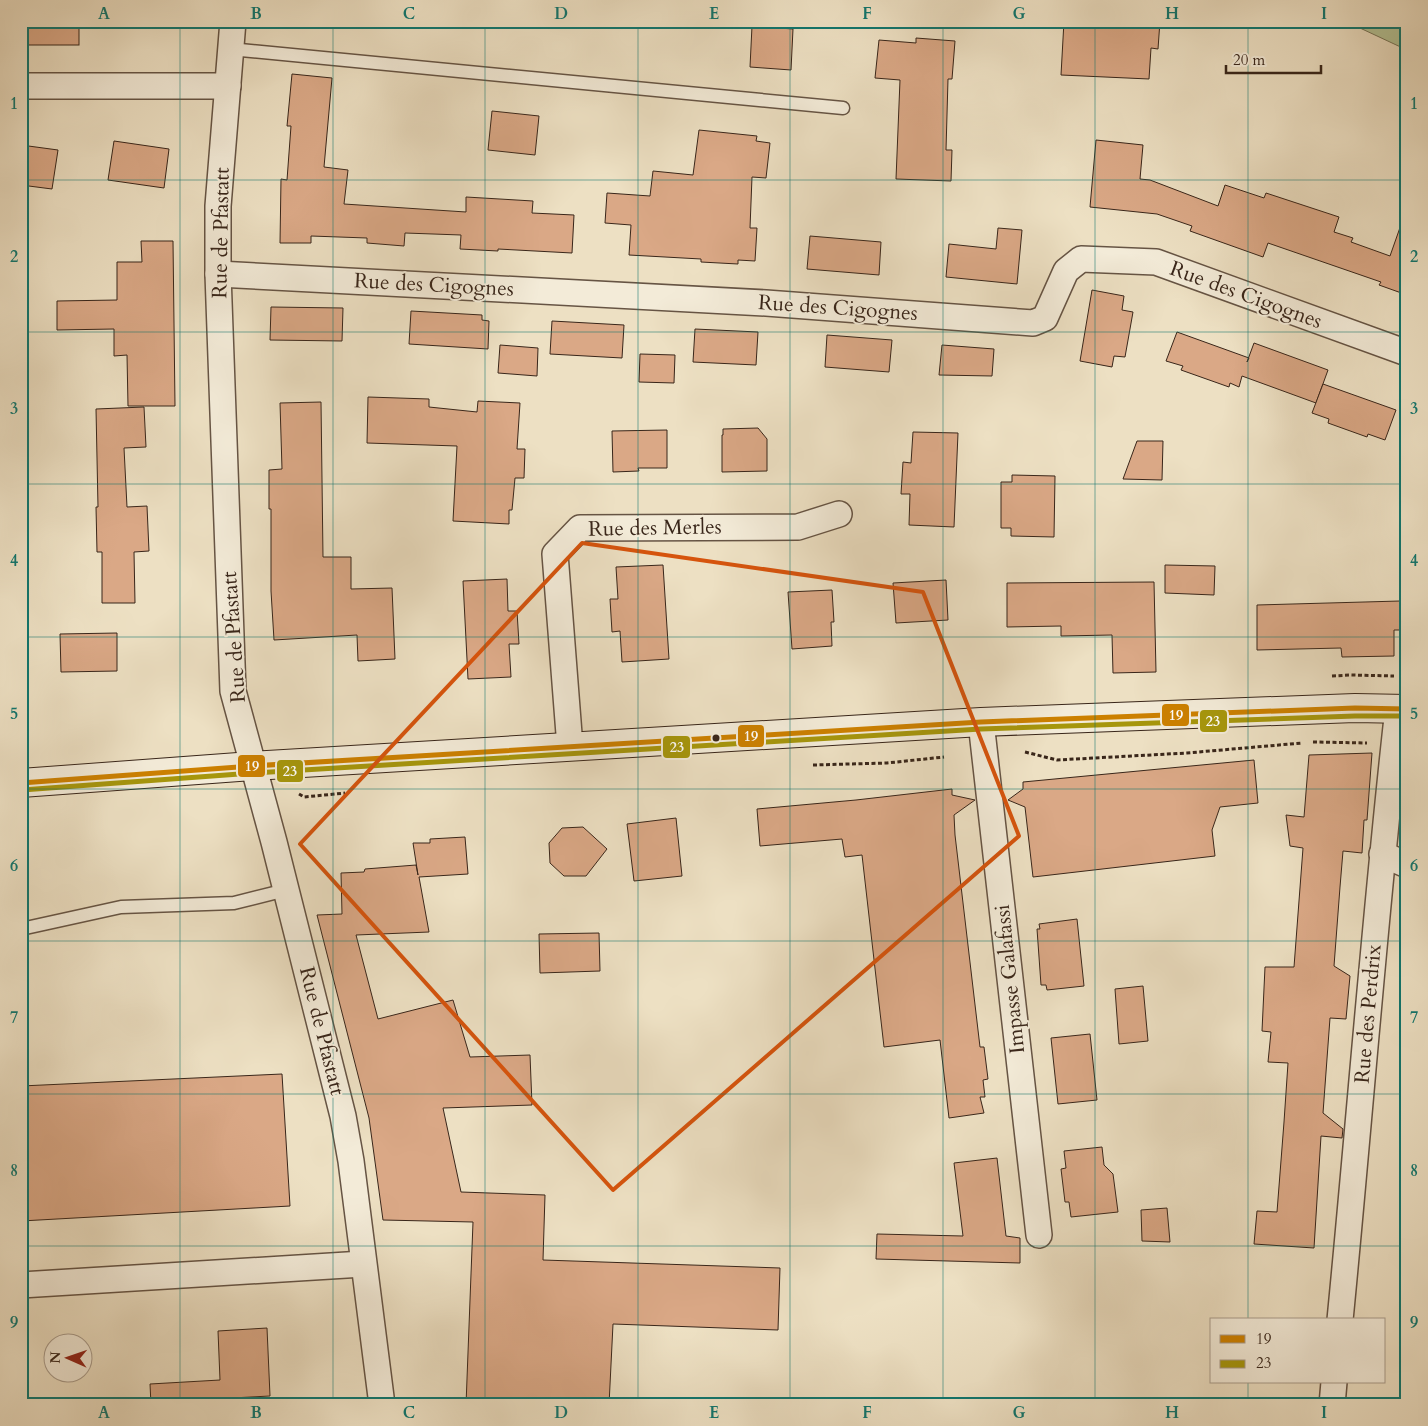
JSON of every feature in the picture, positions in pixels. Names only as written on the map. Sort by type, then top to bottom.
[{"type":"main road","points":[[21,783],[252,766],[981,722],[1355,708],[1402,709]]},
{"type":"street","name":"Rue de Pfastatt","points":[[233,21],[218,206],[218,274],[233,692],[286,890],[343,1116],[351,1161],[382,1405]]},
{"type":"street","points":[[21,86],[228,86]]},
{"type":"street","name":"Rue des Cigognes","points":[[218,274],[766,303],[1033,323],[1045,318],[1066,270],[1081,259],[1156,262],[1407,353]]},
{"type":"street","name":"Rue des Merles","points":[[570,747],[555,554],[580,528],[798,527],[838,514]]},
{"type":"street","name":"Rue des Perdrix","points":[[1340,1318],[1382,854],[1394,743],[1402,709]]},
{"type":"street","name":"Impasse Galafassi","points":[[981,722],[1039,1235]]},
{"type":"street","points":[[1382,854],[1407,865]]},
{"type":"street","points":[[21,1285],[363,1264]]},
{"type":"street","points":[[1332,1405],[1334,1384]]},
{"type":"lane","points":[[230,49],[843,108]]},
{"type":"lane","points":[[21,929],[121,907],[234,903],[286,890]]},
{"type":"path","points":[[810,765],[887,763],[1025,752],[1057,760],[1186,753],[1307,742],[1394,743]]},
{"type":"path","points":[[295,791],[304,796],[351,793]]},
{"type":"highlighted area","points":[[582,543],[923,592],[1019,836],[613,1190],[300,844]]},
{"type":"green space","points":[[1345,21],[1407,21],[1407,50]]},
{"type":"building","points":[[21,21],[79,21],[79,45],[21,45]]},
{"type":"building","points":[[1064,21],[1160,21],[1158,49],[1151,48],[1149,79],[1061,75]]},
{"type":"building","points":[[752,26],[793,29],[791,70],[750,67]]},
{"type":"building","points":[[916,38],[955,41],[952,79],[948,79],[946,150],[952,150],[951,181],[896,179],[900,80],[875,78],[879,40],[916,43]]},
{"type":"building","points":[[292,74],[332,78],[324,167],[348,170],[344,204],[466,212],[466,197],[533,201],[532,213],[574,215],[572,253],[460,249],[461,235],[405,233],[404,246],[367,243],[367,238],[311,236],[311,243],[280,243],[281,179],[287,180],[291,126],[287,126]]},
{"type":"building","points":[[492,111],[539,116],[535,155],[488,150]]},
{"type":"building","points":[[699,130],[757,136],[756,141],[770,143],[766,178],[752,177],[750,228],[757,228],[755,261],[738,260],[738,264],[701,262],[701,259],[629,255],[631,225],[605,223],[607,193],[650,196],[653,171],[693,175]]},
{"type":"building","points":[[1096,140],[1143,145],[1140,179],[1150,180],[1218,206],[1225,185],[1264,198],[1266,193],[1339,217],[1334,232],[1353,238],[1351,242],[1390,256],[1403,219],[1407,219],[1407,295],[1379,285],[1381,282],[1268,243],[1263,257],[1190,231],[1192,226],[1157,214],[1090,207]]},
{"type":"building","points":[[114,141],[169,149],[164,188],[108,180]]},
{"type":"building","points":[[21,145],[58,150],[52,189],[21,185]]},
{"type":"building","points":[[998,228],[1022,230],[1017,284],[946,277],[949,244],[996,249]]},
{"type":"building","points":[[810,236],[881,242],[879,275],[807,269]]},
{"type":"building","points":[[141,241],[173,241],[175,406],[128,406],[127,355],[114,356],[114,329],[57,330],[57,301],[117,300],[117,262],[142,262]]},
{"type":"building","points":[[1092,290],[1124,296],[1122,310],[1133,312],[1125,357],[1114,356],[1112,367],[1080,361]]},
{"type":"building","points":[[271,307],[343,308],[342,341],[270,340]]},
{"type":"building","points":[[411,311],[482,315],[482,320],[489,321],[488,349],[409,344]]},
{"type":"building","points":[[552,321],[624,325],[622,358],[550,354]]},
{"type":"building","points":[[695,329],[758,332],[756,365],[693,362]]},
{"type":"building","points":[[1177,332],[1249,358],[1254,343],[1328,370],[1316,403],[1242,376],[1239,387],[1230,383],[1229,387],[1181,370],[1183,366],[1166,361]]},
{"type":"building","points":[[827,335],[892,340],[889,372],[825,367]]},
{"type":"building","points":[[500,345],[538,348],[537,376],[498,373]]},
{"type":"building","points":[[942,345],[994,349],[992,376],[939,375]]},
{"type":"building","points":[[640,354],[675,355],[674,383],[639,382]]},
{"type":"building","points":[[1323,384],[1396,410],[1385,440],[1368,434],[1367,437],[1328,423],[1329,419],[1312,413]]},
{"type":"building","points":[[368,397],[429,399],[429,407],[477,412],[478,401],[520,403],[517,449],[525,449],[524,478],[515,478],[512,510],[509,510],[509,524],[453,521],[457,446],[367,443]]},
{"type":"building","points":[[321,402],[323,557],[351,557],[351,589],[392,588],[395,659],[358,661],[357,635],[274,640],[271,591],[269,470],[282,469],[280,403]]},
{"type":"building","points":[[144,407],[146,447],[124,448],[127,507],[147,506],[149,551],[134,552],[135,603],[102,603],[102,552],[97,552],[96,409]]},
{"type":"building","points":[[758,428],[767,439],[767,471],[722,472],[723,429]]},
{"type":"building","points":[[667,430],[667,468],[638,468],[639,471],[613,472],[612,431]]},
{"type":"building","points":[[913,432],[958,433],[954,527],[909,525],[910,494],[901,494],[903,462],[911,463]]},
{"type":"building","points":[[1137,441],[1163,441],[1162,480],[1123,479]]},
{"type":"building","points":[[1012,475],[1055,476],[1054,537],[1011,536],[1011,528],[1001,528],[1001,482],[1012,482]]},
{"type":"building","points":[[663,565],[669,659],[622,662],[620,631],[612,632],[610,599],[618,599],[616,567]]},
{"type":"building","points":[[1165,565],[1215,566],[1214,595],[1165,593]]},
{"type":"building","points":[[507,579],[508,611],[517,611],[519,644],[509,644],[511,677],[468,679],[463,581]]},
{"type":"building","points":[[946,580],[948,620],[896,623],[893,583]]},
{"type":"building","points":[[1154,582],[1156,672],[1113,673],[1112,635],[1061,636],[1061,626],[1007,627],[1007,583]]},
{"type":"building","points":[[832,590],[834,622],[831,622],[832,646],[792,649],[788,592]]},
{"type":"building","points":[[1400,601],[1401,630],[1394,630],[1394,656],[1342,657],[1341,648],[1257,650],[1257,605]]},
{"type":"building","points":[[117,633],[117,671],[61,672],[60,634]]},
{"type":"building","points":[[1372,753],[1367,820],[1364,820],[1362,853],[1343,851],[1340,887],[1334,966],[1350,976],[1346,1019],[1330,1018],[1323,1113],[1343,1129],[1342,1138],[1321,1136],[1314,1248],[1254,1244],[1257,1211],[1277,1212],[1284,1122],[1288,1063],[1268,1062],[1271,1032],[1262,1031],[1265,967],[1294,967],[1303,848],[1290,846],[1286,815],[1304,817],[1309,755]]},
{"type":"building","points":[[1254,760],[1258,803],[1220,807],[1212,830],[1215,856],[1033,877],[1025,807],[1008,800],[1023,789],[1023,782]]},
{"type":"building","points":[[952,789],[952,795],[975,800],[954,815],[980,1047],[984,1047],[988,1079],[983,1080],[985,1097],[980,1097],[984,1113],[949,1118],[940,1040],[884,1047],[862,855],[845,857],[842,839],[760,846],[757,809]]},
{"type":"building","points":[[676,818],[682,876],[634,881],[627,824]]},
{"type":"building","points":[[583,827],[607,849],[586,876],[564,876],[550,863],[549,843],[562,828]]},
{"type":"building","points":[[465,837],[468,874],[419,877],[429,932],[356,935],[378,1019],[453,1000],[470,1057],[530,1055],[532,1105],[443,1108],[461,1192],[545,1195],[543,1260],[780,1268],[778,1330],[613,1324],[609,1405],[466,1405],[473,1222],[383,1220],[369,1118],[317,915],[342,914],[341,873],[416,865],[418,875],[413,843],[430,843],[430,839]]},
{"type":"building","points":[[1077,919],[1084,986],[1047,990],[1046,985],[1041,985],[1037,929],[1040,929],[1039,924]]},
{"type":"building","points":[[599,933],[600,971],[540,973],[539,934]]},
{"type":"building","points":[[1143,986],[1148,1041],[1119,1044],[1115,989]]},
{"type":"building","points":[[1090,1034],[1097,1100],[1058,1104],[1051,1038]]},
{"type":"building","points":[[282,1074],[290,1206],[21,1221],[21,1086]]},
{"type":"building","points":[[1102,1147],[1104,1165],[1113,1174],[1118,1212],[1071,1217],[1069,1202],[1065,1202],[1061,1169],[1066,1168],[1064,1151]]},
{"type":"building","points":[[997,1158],[1006,1236],[1020,1238],[1020,1263],[876,1259],[877,1234],[963,1236],[954,1163]]},
{"type":"building","points":[[1167,1208],[1170,1242],[1142,1241],[1141,1210]]},
{"type":"building","points":[[267,1328],[270,1396],[232,1398],[232,1405],[151,1405],[150,1384],[220,1380],[218,1331]]},
{"type":"transit line","name":"19","points":[[21,783],[252,766],[981,722],[1355,708],[1407,709]]},
{"type":"transit line","name":"23","points":[[22,790],[253,773],[981,729],[1355,716],[1407,716]]}]
